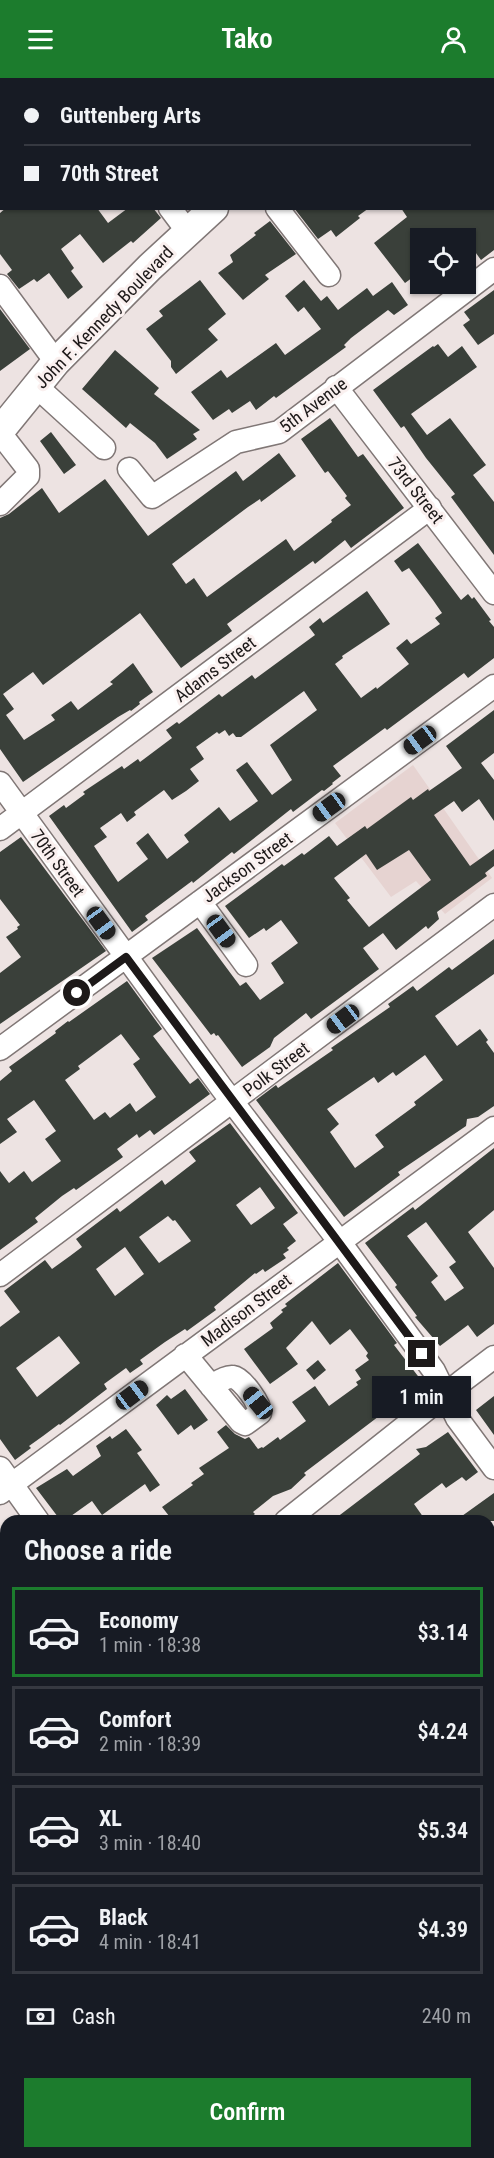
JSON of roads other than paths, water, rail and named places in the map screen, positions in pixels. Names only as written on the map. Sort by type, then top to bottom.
[{"type":"main road","name":"John F. Kennedy Boulevard","points":[[0,432],[56,362],[150,267],[212,210]]},
{"type":"street","points":[[172,210],[188,232]]},
{"type":"street","points":[[279,210],[329,275]]},
{"type":"street","name":"5th Avenue","points":[[129,469],[152,497],[236,442],[279,432],[494,269]]},
{"type":"street","points":[[0,286],[56,362]]},
{"type":"street","points":[[36,386],[104,448]]},
{"type":"street","name":"73rd Street","points":[[336,387],[494,593]]},
{"type":"street","points":[[0,432],[28,469],[28,476],[0,504]]},
{"type":"street","name":"Adams Street","points":[[0,829],[430,508]]},
{"type":"street","name":"Jackson Street","points":[[0,1049],[494,687]]},
{"type":"street","name":"70th Street","points":[[0,783],[232,1101],[339,1241],[434,1371],[457,1418],[494,1468]]},
{"type":"street","points":[[200,902],[246,965]]},
{"type":"street","name":"Polk Street","points":[[0,1275],[494,905]]},
{"type":"street","name":"Madison Street","points":[[4,1482],[185,1355],[494,1128]]},
{"type":"street","points":[[185,1355],[211,1386]]},
{"type":"street","points":[[309,1514],[446,1393],[494,1357]]},
{"type":"street","points":[[4,1482],[33,1515]]}]
